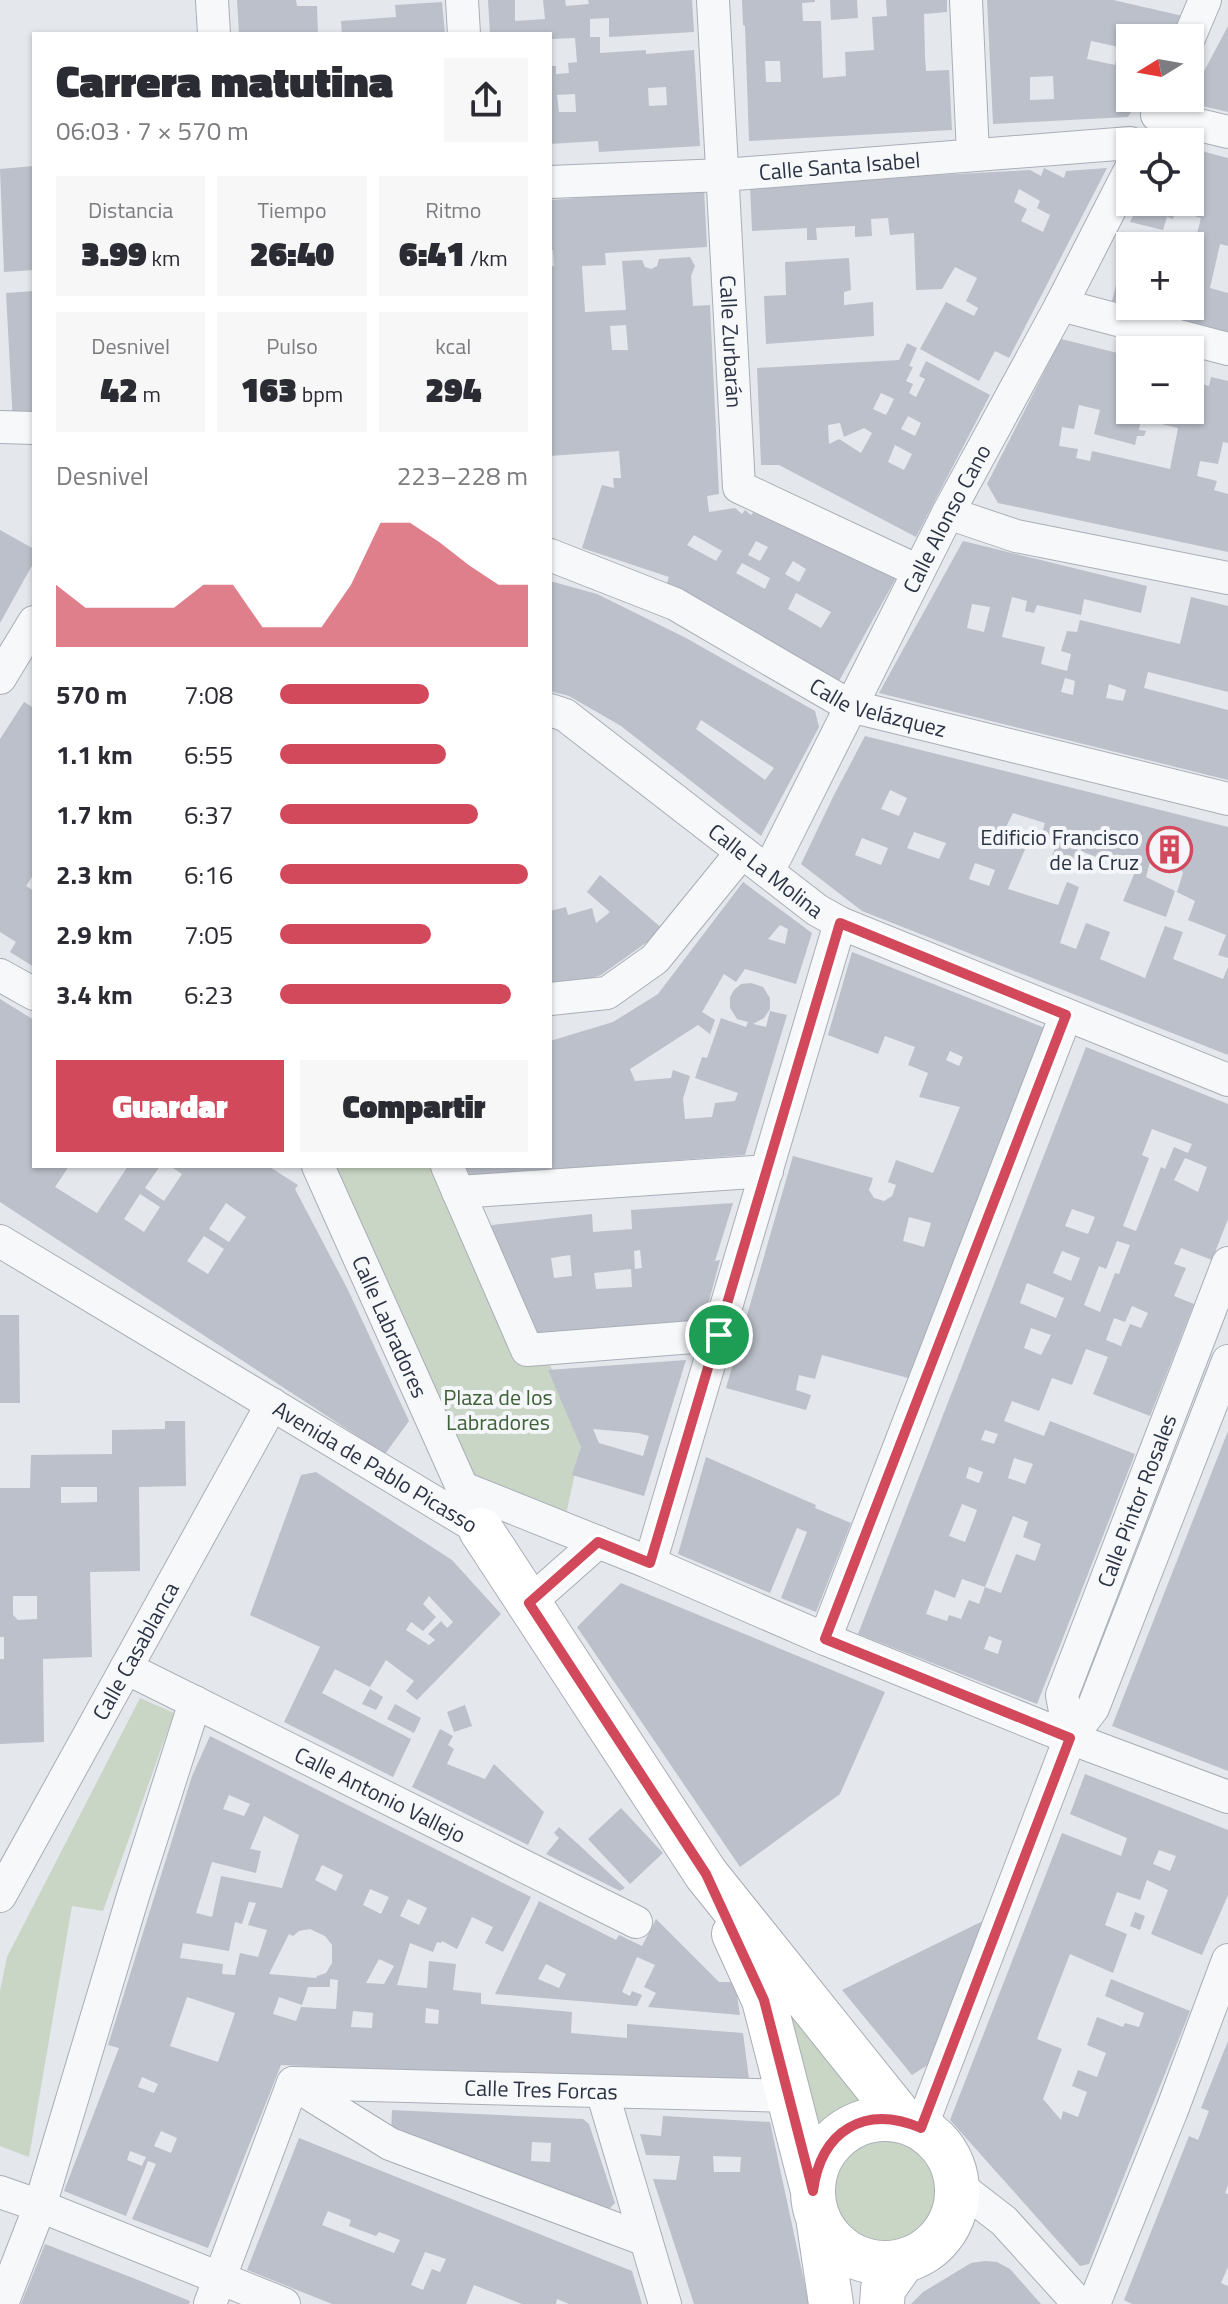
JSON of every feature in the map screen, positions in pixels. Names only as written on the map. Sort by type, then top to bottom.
[{"type":"street","points":[[212,0],[214,32]]},
{"type":"street","points":[[462,0],[464,32]]},
{"type":"street","name":"Calle Zurbarán","points":[[713,0],[739,487],[918,571]]},
{"type":"street","points":[[966,0],[973,154]]},
{"type":"street","points":[[1195,24],[1205,0]]},
{"type":"street","points":[[1204,131],[1228,132]]},
{"type":"street","name":"Calle Santa Isabel","points":[[552,182],[723,175],[1116,144]]},
{"type":"street","name":"Calle Alonso Cano","points":[[768,872],[918,571],[1116,197]]},
{"type":"street","points":[[1061,305],[1228,349]]},
{"type":"street","points":[[0,427],[32,428]]},
{"type":"street","points":[[948,513],[1016,536],[1228,578]]},
{"type":"street","name":"Calle Velázquez","points":[[552,556],[675,604],[850,706],[1228,799]]},
{"type":"street","points":[[0,678],[32,625]]},
{"type":"street","name":"Calle La Molina","points":[[552,711],[565,715],[817,910],[840,923],[1228,1080]]},
{"type":"street","points":[[552,999],[607,993],[655,959],[742,852]]},
{"type":"street","points":[[650,1563],[840,923]]},
{"type":"street","points":[[0,975],[32,993]]},
{"type":"street","points":[[825,1639],[1066,1015]]},
{"type":"street","name":"Calle Labradores","points":[[319,1168],[481,1530]]},
{"type":"street","points":[[719,1335],[527,1350],[452,1179],[767,1171]]},
{"type":"street","name":"Avenida de Pablo Picasso","points":[[0,1241],[481,1530],[706,1874],[913,2125]]},
{"type":"street","name":"Calle Pintor Rosales","points":[[1070,1738],[1062,1695],[1228,1263]]},
{"type":"street","name":"Calle Pintor Rosales","points":[[913,2125],[1070,1738],[1093,1708],[1228,1361]]},
{"type":"street","name":"Calle Casablanca","points":[[0,1896],[272,1404]]},
{"type":"street","points":[[463,1488],[1070,1738],[1228,1797]]},
{"type":"street","points":[[529,1603],[598,1542]]},
{"type":"street","name":"Calle Antonio Vallejo","points":[[126,1668],[636,1922]]},
{"type":"street","points":[[2,2304],[40,2206],[195,1702]]},
{"type":"street","name":"Avenida de Pablo Picasso","points":[[706,1874],[764,2000],[815,2204],[831,2304]]},
{"type":"street","points":[[1094,2304],[1228,1960]]},
{"type":"street","points":[[215,2291],[293,2083],[390,2144],[646,2240]]},
{"type":"street","name":"Calle Tres Forcas","points":[[293,2083],[790,2096]]},
{"type":"street","points":[[602,2091],[665,2304]]},
{"type":"street","points":[[886,2119],[913,2125],[939,2142],[951,2162],[956,2184],[956,2204],[949,2224],[938,2240],[922,2253],[903,2261],[882,2263],[862,2259],[843,2250],[828,2235],[815,2204],[815,2172],[822,2155],[849,2128],[867,2121],[886,2119]]},
{"type":"street","points":[[956,2184],[1004,2221],[1079,2304]]},
{"type":"street","points":[[0,2192],[40,2206],[215,2291],[284,2304]]},
{"type":"street","points":[[882,2304],[883,2289],[903,2261]]},
{"type":"green space","name":"Plaza de los Labradores","points":[[319,1168],[448,1168],[544,1349],[581,1446],[563,1528],[463,1488]]},
{"type":"green space","points":[[140,1698],[174,1713],[103,1911],[72,1906],[29,2157],[0,2146],[0,1991],[7,1957]]},
{"type":"green space","points":[[745,1937],[866,2108],[836,2123],[814,2148]]},
{"type":"green space","points":[[884,2131],[907,2136],[926,2149],[939,2168],[944,2191],[939,2214],[926,2233],[907,2246],[884,2251],[861,2246],[842,2233],[829,2214],[824,2191],[829,2168],[842,2149],[861,2136]]},
{"type":"building","points":[[237,0],[296,0],[297,6],[317,6],[318,32],[239,32]]},
{"type":"building","points":[[488,0],[515,0],[515,21],[545,19],[543,0],[565,0],[566,6],[589,4],[588,0],[692,0],[694,32],[609,37],[609,18],[590,19],[590,37],[600,37],[600,53],[646,50],[646,54],[694,50],[700,146],[599,152],[598,141],[552,144],[552,66],[556,66],[556,74],[569,73],[568,63],[577,62],[575,38],[552,39],[552,32],[490,32]],"holes":[[[666,87],[667,105],[649,106],[648,88]],[[575,94],[576,112],[559,112],[557,95]]]},
{"type":"building","points":[[742,0],[815,0],[802,3],[803,21],[821,21],[823,78],[846,76],[845,52],[874,50],[872,17],[887,16],[886,0],[947,0],[947,12],[924,14],[925,57],[926,71],[949,70],[952,130],[749,141]],"holes":[[[765,61],[780,61],[781,82],[766,82]]]},
{"type":"building","points":[[830,0],[857,0],[858,18],[831,20]]},
{"type":"building","points":[[987,0],[1113,0],[1183,16],[1179,24],[1116,24],[1116,46],[1091,41],[1087,59],[1115,65],[1116,60],[1116,112],[1131,112],[1128,117],[993,124]],"holes":[[[1053,76],[1054,99],[1030,100],[1030,77]]]},
{"type":"building","points":[[442,2],[445,32],[342,32],[341,21],[396,17],[395,5]]},
{"type":"building","points":[[1228,26],[1228,112],[1204,106],[1204,71]]},
{"type":"building","points":[[1204,152],[1228,158],[1228,246],[1220,244],[1210,288],[1228,293],[1228,333],[1182,320],[1204,320],[1204,232],[1198,232],[1201,218],[1195,216],[1204,216]]},
{"type":"building","points":[[32,166],[32,270],[4,272],[0,169]]},
{"type":"building","points":[[1044,168],[1064,178],[1066,171],[1107,168],[1009,358],[995,351],[979,381],[920,349],[946,302],[974,316],[978,308],[966,301],[977,278],[955,267],[942,289],[916,290],[914,233],[890,235],[888,218],[871,219],[872,236],[855,237],[855,226],[816,228],[817,240],[807,240],[807,228],[752,231],[750,185],[1030,170],[1041,176]],"holes":[[[1019,189],[1040,201],[1037,208],[1050,215],[1043,232],[1021,221],[1027,209],[1014,202]]]},
{"type":"building","points":[[704,189],[707,247],[605,253],[606,265],[582,266],[585,312],[626,310],[622,261],[642,260],[645,267],[651,269],[657,266],[659,259],[690,257],[695,266],[691,276],[693,306],[710,305],[719,494],[707,496],[709,512],[735,508],[742,514],[745,510],[751,515],[755,510],[896,578],[839,681],[667,583],[669,577],[582,548],[602,485],[614,488],[613,478],[621,478],[619,451],[552,456],[552,200]],"holes":[[[626,325],[628,350],[612,350],[610,326]],[[694,535],[722,551],[716,561],[687,545]],[[756,541],[768,547],[760,561],[748,555]],[[793,561],[806,569],[799,582],[785,574]],[[742,563],[770,578],[765,589],[736,573]],[[796,593],[831,612],[821,628],[788,609]]]},
{"type":"building","points":[[1133,216],[1174,216],[1173,219],[1167,217],[1163,230],[1130,222]]},
{"type":"building","points":[[849,258],[851,290],[844,292],[844,305],[873,302],[874,336],[766,344],[764,296],[786,295],[785,262]]},
{"type":"building","points":[[32,291],[32,421],[13,423],[6,293]]},
{"type":"building","points":[[1061,339],[1116,353],[1116,424],[1140,424],[1139,430],[1146,431],[1144,436],[1137,436],[1135,445],[1094,434],[1100,410],[1079,405],[1074,429],[1062,427],[1059,446],[1078,449],[1076,458],[1090,461],[1092,451],[1170,469],[1178,428],[1162,424],[1204,424],[1204,385],[1209,386],[1211,377],[1228,381],[1228,443],[1223,442],[1218,464],[1200,461],[1197,476],[1217,481],[1214,490],[1228,494],[1228,552],[998,503],[987,484]]},
{"type":"building","points":[[907,343],[917,348],[906,381],[913,384],[909,393],[916,397],[925,379],[919,376],[926,361],[990,395],[916,537],[779,465],[761,465],[757,368],[899,360]],"holes":[[[881,393],[894,399],[886,415],[873,409]],[[908,416],[921,423],[915,436],[901,429]],[[840,423],[844,437],[864,428],[872,433],[861,453],[839,439],[829,444],[828,425]],[[895,445],[912,454],[904,470],[888,462]]]},
{"type":"building","points":[[0,530],[32,548],[32,566],[0,623]]},
{"type":"building","points":[[963,541],[1147,586],[1141,613],[1084,599],[1081,615],[1037,605],[1034,613],[1025,611],[1027,601],[1012,597],[1002,637],[1045,647],[1041,664],[1067,671],[1071,654],[1061,651],[1067,631],[1077,632],[1080,620],[1180,644],[1191,597],[1228,606],[1228,692],[1148,672],[1144,688],[1228,710],[1228,780],[879,693]],"holes":[[[972,604],[990,607],[984,632],[967,628]],[[1065,678],[1075,681],[1073,695],[1061,692]],[[1109,684],[1126,690],[1123,701],[1106,698]]]},
{"type":"building","points":[[552,582],[597,594],[686,638],[815,711],[819,727],[761,836],[621,726],[569,696],[552,692]],"holes":[[[701,720],[774,768],[765,780],[696,729]]]},
{"type":"building","points":[[24,702],[32,707],[32,877],[26,886],[32,890],[32,966],[10,952],[16,942],[0,932],[0,739]]},
{"type":"building","points":[[865,736],[1228,827],[1228,958],[1218,955],[1226,935],[1188,920],[1195,901],[1177,892],[1183,873],[1180,867],[1155,860],[1150,862],[1146,877],[1175,891],[1166,917],[1123,901],[1135,872],[1081,851],[1083,835],[1067,830],[1064,845],[1078,850],[1071,870],[1050,861],[1057,843],[1041,837],[1045,823],[1013,813],[1006,827],[1032,833],[1008,889],[1058,905],[1067,882],[1079,887],[1060,943],[1076,949],[1086,923],[1110,932],[1100,959],[1145,978],[1165,926],[1183,932],[1173,959],[1223,979],[1228,967],[1228,1055],[862,911],[801,864]],"holes":[[[890,790],[907,798],[899,816],[881,809]],[[914,832],[946,843],[939,859],[907,848]],[[862,838],[888,848],[881,865],[855,855]],[[975,863],[995,870],[989,886],[969,879]]]},
{"type":"building","points":[[600,875],[664,930],[601,975],[552,990],[552,910],[566,907],[568,915],[592,908],[596,923],[610,912],[587,892]]},
{"type":"building","points":[[743,882],[812,933],[796,984],[745,969],[736,982],[724,974],[702,1012],[715,1020],[710,1034],[698,1025],[630,1069],[635,1081],[671,1078],[673,1070],[690,1076],[683,1099],[685,1119],[712,1117],[715,1103],[735,1101],[738,1093],[695,1078],[702,1057],[707,1058],[721,1018],[746,1027],[748,1022],[737,1019],[730,1008],[734,990],[741,984],[763,987],[770,998],[770,1009],[764,1018],[753,1024],[766,1027],[770,1011],[787,1015],[745,1155],[465,1176],[462,1168],[552,1168],[552,1040],[613,1022],[658,994]],"holes":[[[780,925],[788,929],[785,944],[768,939]]]},
{"type":"building","points":[[852,952],[1045,1028],[908,1378],[822,1355],[815,1379],[799,1375],[796,1390],[811,1395],[806,1410],[726,1388],[793,1156],[873,1178],[869,1190],[874,1198],[884,1201],[892,1196],[896,1185],[888,1182],[896,1160],[933,1173],[960,1107],[919,1097],[928,1073],[908,1065],[915,1047],[885,1036],[878,1054],[828,1035]],"holes":[[[950,1051],[963,1057],[959,1066],[946,1060]],[[909,1217],[931,1223],[924,1247],[903,1241]]]},
{"type":"building","points":[[0,999],[32,1019],[32,1168],[68,1168],[55,1187],[97,1213],[127,1168],[159,1168],[145,1188],[164,1201],[182,1174],[173,1168],[271,1168],[298,1185],[295,1189],[348,1290],[409,1421],[385,1454],[0,1202]],"holes":[[[140,1194],[160,1207],[144,1232],[124,1219]],[[226,1203],[246,1217],[229,1242],[209,1229]],[[204,1236],[224,1249],[208,1274],[187,1261]]]},
{"type":"building","points":[[1086,1047],[1228,1104],[1228,1219],[1212,1260],[1181,1248],[1174,1264],[1186,1268],[1174,1296],[1194,1304],[1150,1416],[1093,1394],[1108,1357],[1086,1349],[1072,1385],[1052,1378],[1039,1411],[1012,1401],[1004,1421],[1044,1436],[1050,1421],[1135,1454],[1037,1704],[858,1634]],"holes":[[[1152,1129],[1192,1144],[1188,1153],[1174,1147],[1165,1169],[1161,1167],[1136,1231],[1123,1226],[1149,1158],[1142,1155]],[[1185,1158],[1207,1167],[1198,1192],[1174,1180]],[[1072,1209],[1095,1217],[1088,1234],[1065,1226]],[[1117,1241],[1130,1245],[1100,1312],[1084,1305],[1099,1266],[1106,1269]],[[1062,1251],[1080,1258],[1071,1281],[1053,1273]],[[1027,1283],[1064,1298],[1056,1318],[1020,1303]],[[1132,1306],[1148,1313],[1141,1328],[1130,1324],[1121,1346],[1106,1340],[1114,1318],[1125,1322]],[[1031,1328],[1051,1335],[1041,1355],[1024,1348]],[[985,1430],[998,1434],[994,1444],[981,1440]],[[1014,1458],[1033,1464],[1025,1484],[1008,1478]],[[969,1467],[983,1472],[979,1483],[966,1478]],[[962,1504],[977,1510],[965,1542],[949,1536]],[[1013,1516],[1028,1522],[1023,1537],[1041,1544],[1035,1561],[1016,1554],[1001,1593],[985,1587]],[[962,1579],[985,1587],[979,1604],[969,1600],[961,1619],[949,1615],[947,1621],[926,1614],[935,1590],[955,1598]],[[989,1636],[1002,1641],[998,1654],[984,1649]]]},
{"type":"building","points":[[733,1203],[715,1261],[720,1260],[702,1327],[535,1334],[489,1230],[492,1225],[592,1214],[593,1232],[632,1229],[631,1210]],"holes":[[[640,1250],[642,1268],[635,1269],[634,1251]],[[570,1255],[572,1276],[554,1278],[551,1258]],[[631,1269],[632,1287],[596,1289],[594,1273]]]},
{"type":"building","points":[[0,1315],[19,1315],[20,1403],[0,1403]]},
{"type":"building","points":[[686,1360],[644,1496],[572,1475],[581,1447],[548,1370]],"holes":[[[593,1429],[649,1436],[643,1456],[599,1443]]]},
{"type":"building","points":[[165,1421],[185,1421],[186,1486],[139,1487],[140,1571],[90,1572],[92,1657],[43,1659],[44,1742],[0,1744],[0,1659],[4,1659],[4,1637],[0,1637],[0,1488],[30,1488],[31,1455],[112,1454],[112,1430],[165,1429]],"holes":[[[61,1487],[97,1487],[97,1502],[61,1503]],[[13,1596],[37,1596],[37,1619],[18,1620],[13,1615]]]},
{"type":"building","points":[[1228,1431],[1228,1771],[1112,1726]]},
{"type":"building","points":[[706,1457],[851,1523],[816,1612],[781,1598],[807,1532],[797,1528],[770,1593],[678,1554]]},
{"type":"building","points":[[316,1472],[452,1560],[501,1614],[417,1700],[406,1691],[414,1681],[386,1660],[370,1687],[335,1669],[322,1693],[411,1739],[393,1777],[284,1722],[320,1647],[250,1615],[301,1475]],"holes":[[[429,1596],[453,1622],[447,1628],[441,1621],[428,1634],[435,1640],[429,1645],[406,1630],[411,1622],[423,1631],[436,1617],[423,1604]]]},
{"type":"building","points":[[621,1583],[885,1692],[840,1794],[740,1867],[577,1627]]},
{"type":"building","points":[[370,1689],[383,1697],[376,1710],[362,1704]]},
{"type":"building","points":[[395,1704],[421,1718],[414,1733],[387,1719]]},
{"type":"building","points":[[465,1705],[472,1726],[454,1732],[447,1712]]},
{"type":"building","points":[[440,1729],[453,1736],[448,1745],[454,1749],[447,1764],[485,1779],[494,1764],[544,1812],[528,1845],[412,1787]]},
{"type":"building","points":[[210,1736],[531,1897],[503,1952],[485,1943],[493,1927],[472,1917],[457,1949],[442,1941],[437,1942],[433,1952],[410,1943],[397,1985],[427,1988],[429,1961],[456,1964],[453,1990],[481,1993],[481,2004],[572,2012],[571,2033],[627,2038],[627,2024],[743,2033],[749,2079],[735,2086],[281,2065],[208,2248],[132,2219],[156,2164],[148,2161],[126,2216],[64,2191],[119,2048],[108,2045],[192,1776]],"holes":[[[229,1795],[250,1804],[244,1816],[223,1809]],[[264,1816],[299,1835],[282,1888],[221,1876],[212,1917],[196,1913],[212,1862],[256,1873],[261,1851],[250,1849]],[[322,1865],[343,1875],[336,1891],[315,1880]],[[370,1889],[389,1897],[381,1914],[363,1905]],[[408,1899],[427,1908],[419,1925],[400,1916]],[[249,1902],[256,1903],[248,1925],[267,1930],[258,1957],[240,1953],[235,1975],[222,1974],[223,1964],[180,1958],[183,1943],[229,1951],[235,1922],[242,1924]],[[310,1929],[325,1936],[332,1945],[332,1963],[326,1973],[316,1978],[269,1974],[289,1934],[293,1936]],[[379,1959],[394,1966],[384,1984],[366,1983]],[[330,1979],[338,1980],[336,2009],[301,2007],[296,2021],[273,2014],[279,1997],[302,2005],[308,1987],[330,1987]],[[187,1997],[235,2013],[218,2062],[170,2046]],[[426,2008],[439,2010],[438,2024],[425,2023]],[[353,2011],[373,2013],[372,2028],[351,2027]],[[142,2077],[158,2084],[154,2093],[138,2087]],[[161,2131],[177,2138],[171,2153],[154,2146]],[[130,2151],[146,2157],[142,2166],[127,2160]]]},
{"type":"building","points":[[1085,1774],[1228,1830],[1228,1895],[1202,1955],[1151,1934],[1168,1890],[1147,1880],[1140,1900],[1117,1892],[1105,1925],[1127,1934],[1113,1973],[1070,1954],[1037,2039],[1062,2049],[1043,2099],[1061,2120],[1063,2111],[1078,2117],[1087,2092],[1072,2086],[1078,2070],[1097,2077],[1106,2053],[1087,2045],[1097,2017],[1123,2027],[1125,2023],[1139,2027],[1144,2013],[1105,1996],[1111,1979],[1190,2011],[1089,2264],[1080,2266],[950,2120],[1062,1833],[1121,1856],[1127,1838],[1070,1814]],"holes":[[[1159,1850],[1176,1856],[1170,1871],[1153,1864]]]},
{"type":"building","points":[[621,1808],[663,1853],[630,1884],[588,1839]]},
{"type":"building","points":[[559,1827],[625,1888],[620,1891],[546,1854],[559,1838],[554,1833]]},
{"type":"building","points":[[539,1901],[616,1940],[619,1935],[642,1946],[656,1919],[719,1982],[735,1982],[740,2015],[648,2007],[656,1993],[644,1987],[655,1965],[637,1957],[622,1992],[630,1996],[632,1991],[642,1995],[637,2006],[495,1994]],"holes":[[[546,1964],[566,1974],[559,1988],[538,1979]]]},
{"type":"building","points":[[1135,1912],[1145,1916],[1140,1930],[1130,1926]]},
{"type":"building","points":[[987,1919],[934,2061],[912,2075],[842,1990]]},
{"type":"building","points":[[1228,2041],[1228,2185],[1225,2193],[1228,2194],[1228,2267],[1221,2283],[1228,2286],[1228,2304],[1132,2304],[1124,2300],[1189,2136],[1198,2140],[1209,2111],[1201,2108]]},
{"type":"building","points":[[392,2110],[583,2119],[589,2124],[615,2203],[605,2213],[391,2134]],"holes":[[[532,2142],[551,2143],[550,2162],[531,2161]]]},
{"type":"building","points":[[663,2116],[770,2122],[809,2304],[694,2304],[653,2179],[676,2180],[680,2156],[646,2155],[640,2134],[661,2136]],"holes":[[[713,2156],[741,2157],[740,2172],[714,2172]]]},
{"type":"building","points":[[299,2138],[632,2271],[642,2304],[569,2304],[557,2299],[556,2304],[522,2304],[474,2285],[466,2304],[332,2304],[247,2270]],"holes":[[[328,2211],[351,2220],[349,2226],[376,2236],[379,2232],[400,2240],[394,2253],[322,2225]],[[425,2252],[446,2259],[440,2272],[432,2269],[423,2290],[411,2285]]]},
{"type":"building","points":[[45,2244],[190,2301],[189,2304],[21,2304]]},
{"type":"building","points":[[997,2262],[1010,2269],[1041,2304],[911,2304],[923,2292],[971,2263]]},
{"type":"place","name":"Edificio Francisco de la Cruz","points":[[1170,850]]},
{"type":"route","points":[[840,923],[1066,1015],[825,1639],[1070,1738],[921,2128],[904,2121],[886,2119],[867,2121],[849,2128],[822,2155],[815,2172],[813,2191],[764,2000],[706,1874],[529,1603],[598,1542],[650,1563],[719,1335],[840,923]]}]
